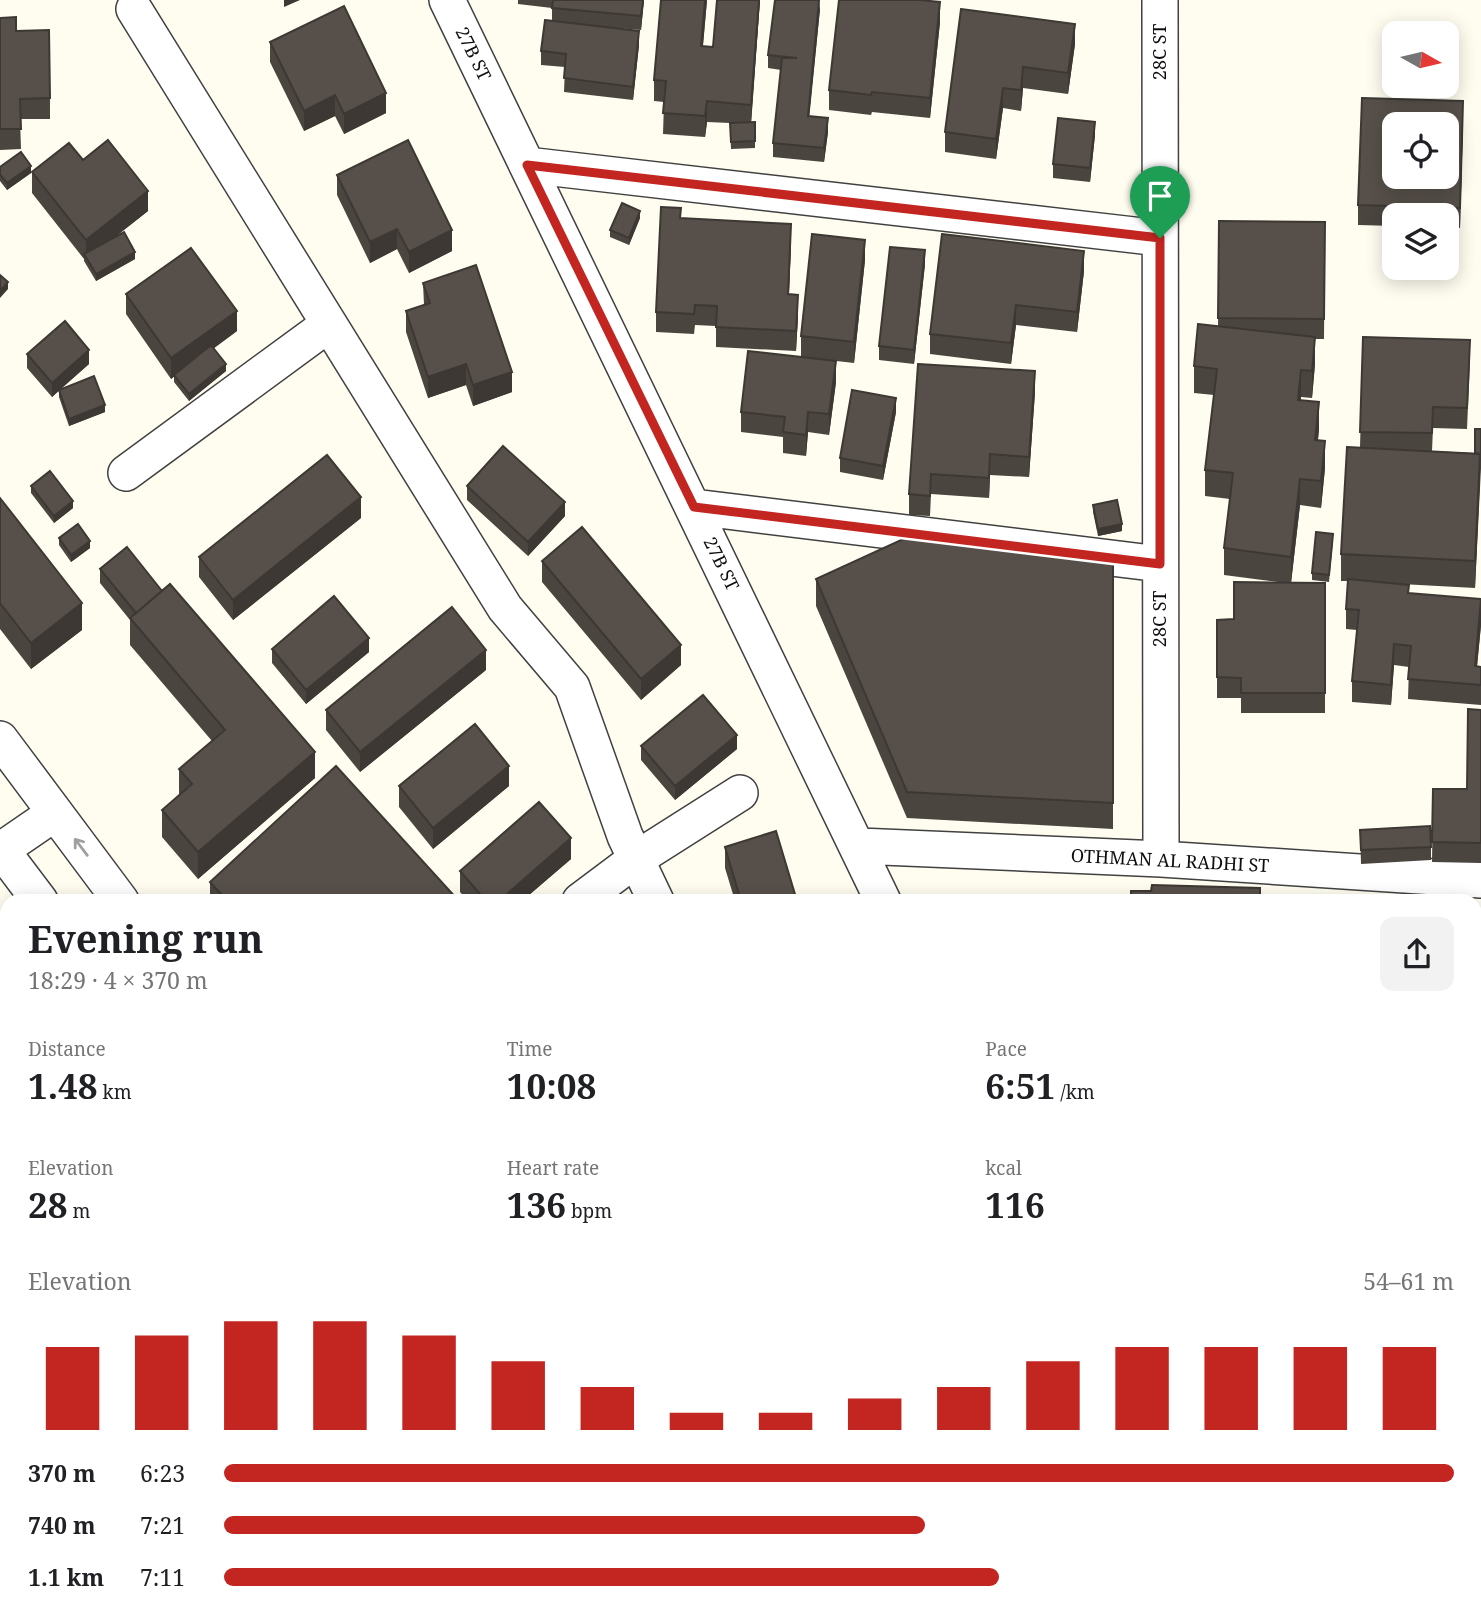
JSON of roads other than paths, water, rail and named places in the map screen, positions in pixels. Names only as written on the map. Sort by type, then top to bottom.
[{"type":"street","name":"27B ST","points":[[447,0],[880,894]]},
{"type":"street","name":"28C ST","points":[[1160,0],[1161,859]]},
{"type":"street","points":[[134,9],[505,608],[572,687],[636,859],[653,894]]},
{"type":"street","points":[[527,165],[1160,238]]},
{"type":"street","points":[[126,473],[330,324]]},
{"type":"street","points":[[694,507],[1160,564]]},
{"type":"street","points":[[0,739],[116,894]]},
{"type":"street","points":[[589,894],[636,859],[740,793]]},
{"type":"street","points":[[35,894],[1,849],[55,813]]},
{"type":"street","name":"OTHMAN AL RADHI ST","points":[[859,846],[1161,859],[1481,880]]}]
